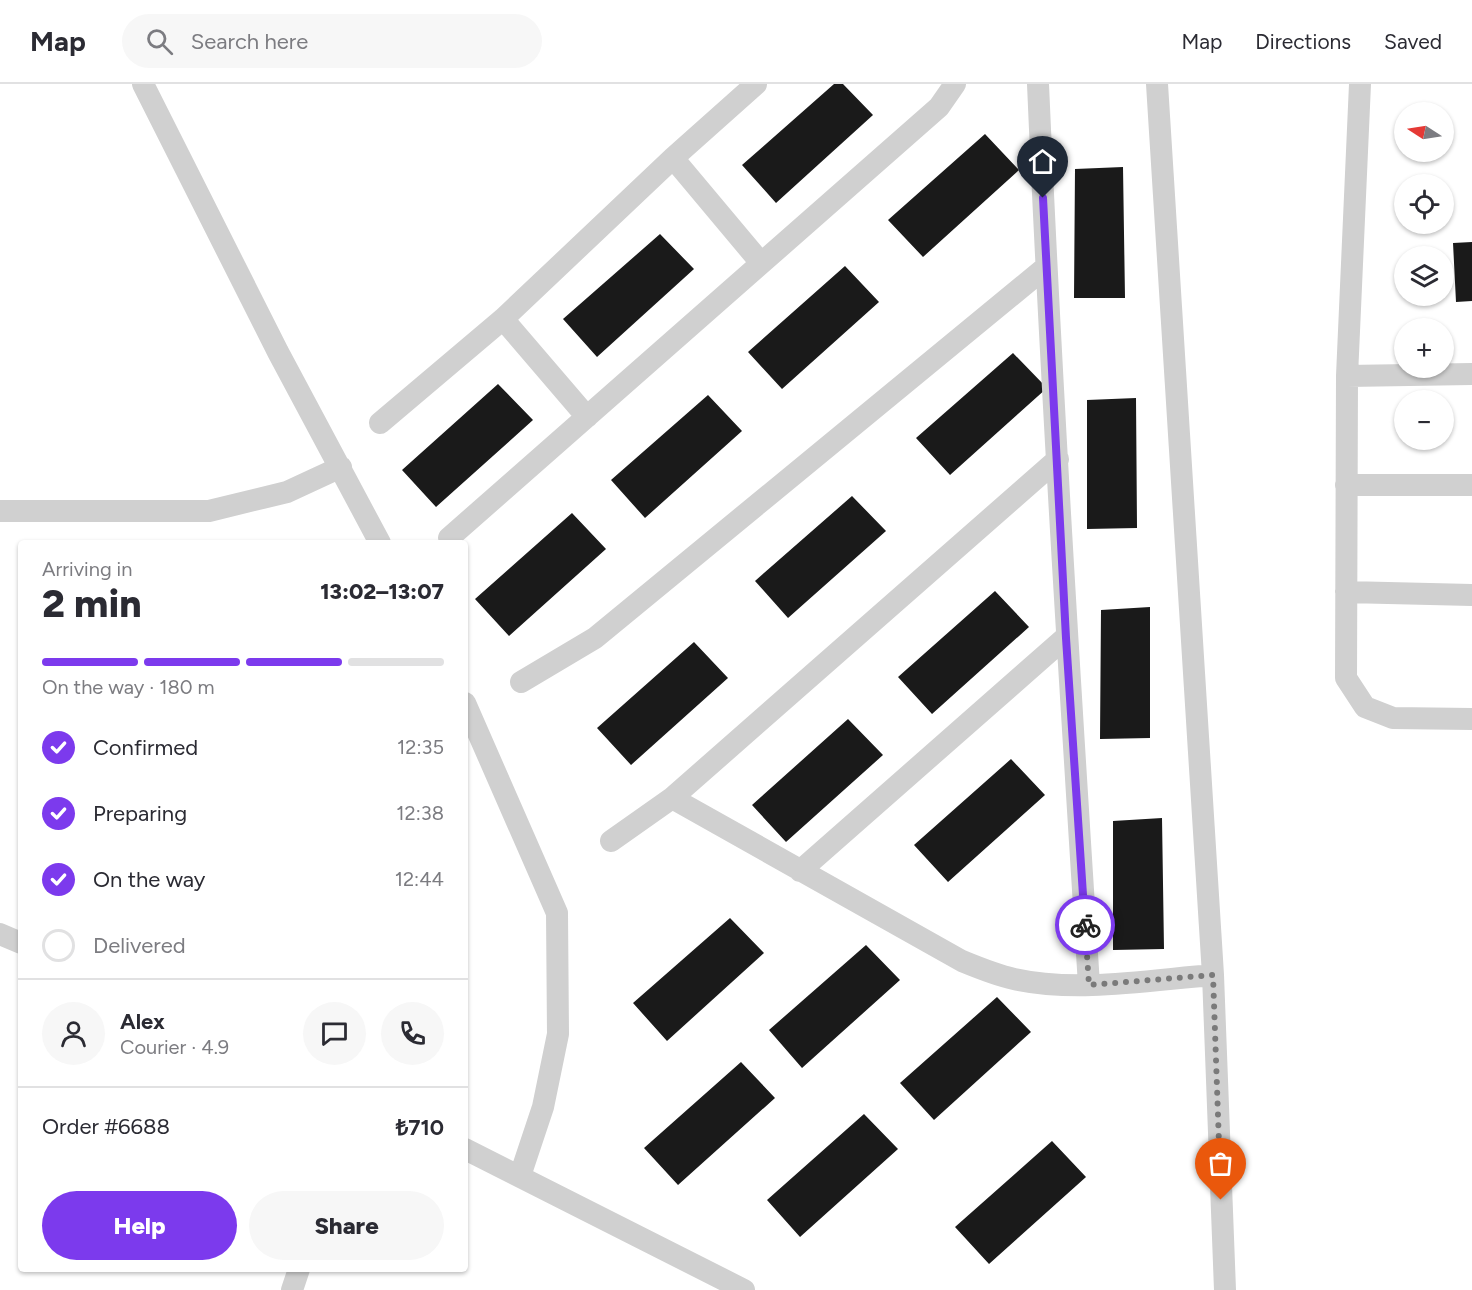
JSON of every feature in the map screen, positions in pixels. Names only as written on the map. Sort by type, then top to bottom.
[{"type":"street","points":[[143,84],[278,352],[378,540]]},
{"type":"street","points":[[380,423],[503,319],[673,158],[756,84]]},
{"type":"street","points":[[449,538],[939,106],[955,84]]},
{"type":"street","points":[[1038,84],[1066,638],[1089,985]]},
{"type":"street","points":[[1157,84],[1213,975],[1225,1290]]},
{"type":"street","points":[[1360,84],[1347,376],[1346,678],[1365,707],[1394,718],[1472,719]]},
{"type":"street","points":[[673,158],[761,263]]},
{"type":"street","points":[[521,682],[595,638],[1046,267]]},
{"type":"street","points":[[503,319],[588,417]]},
{"type":"street","points":[[1347,376],[1472,374]]},
{"type":"street","points":[[611,842],[672,798],[1058,459]]},
{"type":"street","points":[[0,511],[209,511],[287,492],[341,467]]},
{"type":"street","points":[[1346,485],[1472,485]]},
{"type":"street","points":[[1346,592],[1472,595]]},
{"type":"street","points":[[800,871],[1066,638]]},
{"type":"street","points":[[468,710],[557,913],[558,1034],[543,1107],[520,1176]]},
{"type":"street","points":[[672,798],[962,961],[992,974],[1038,983],[1089,985],[1213,975]]},
{"type":"street","points":[[0,934],[18,942]]},
{"type":"street","points":[[468,1150],[744,1290]]},
{"type":"street","points":[[292,1290],[298,1272]]},
{"type":"building","points":[[834,84],[843,84],[873,115],[776,203],[742,165]]},
{"type":"building","points":[[985,134],[1019,170],[923,257],[888,220]]},
{"type":"building","points":[[1123,167],[1125,298],[1074,298],[1075,169]]},
{"type":"building","points":[[660,234],[694,269],[597,357],[563,319]]},
{"type":"building","points":[[1472,242],[1472,301],[1456,302],[1453,243]]},
{"type":"building","points":[[845,266],[879,302],[782,389],[748,352]]},
{"type":"building","points":[[1013,353],[1047,388],[950,475],[916,438]]},
{"type":"building","points":[[498,384],[533,420],[436,507],[402,470]]},
{"type":"building","points":[[708,395],[742,431],[645,518],[611,480]]},
{"type":"building","points":[[1136,398],[1137,528],[1087,529],[1087,400]]},
{"type":"building","points":[[852,496],[886,531],[788,618],[755,581]]},
{"type":"building","points":[[572,513],[606,549],[509,636],[475,599]]},
{"type":"building","points":[[995,591],[1029,627],[932,714],[898,677]]},
{"type":"building","points":[[1150,607],[1150,738],[1100,739],[1101,610]]},
{"type":"building","points":[[694,642],[728,678],[631,765],[597,728]]},
{"type":"building","points":[[848,719],[883,755],[786,842],[752,805]]},
{"type":"building","points":[[1011,759],[1045,795],[948,882],[914,845]]},
{"type":"building","points":[[1162,818],[1164,949],[1113,950],[1113,821]]},
{"type":"building","points":[[730,918],[764,953],[667,1041],[633,1003]]},
{"type":"building","points":[[866,945],[900,980],[802,1068],[769,1030]]},
{"type":"building","points":[[997,997],[1031,1032],[934,1120],[900,1083]]},
{"type":"building","points":[[741,1062],[775,1098],[678,1185],[644,1148]]},
{"type":"building","points":[[864,1114],[898,1149],[800,1237],[767,1200]]},
{"type":"building","points":[[1052,1141],[1086,1177],[989,1264],[955,1227]]},
{"type":"way so far","points":[[1085,925],[1089,985],[1213,975],[1221,1200]]},
{"type":"route","points":[[1043,198],[1066,638],[1085,925]]}]
